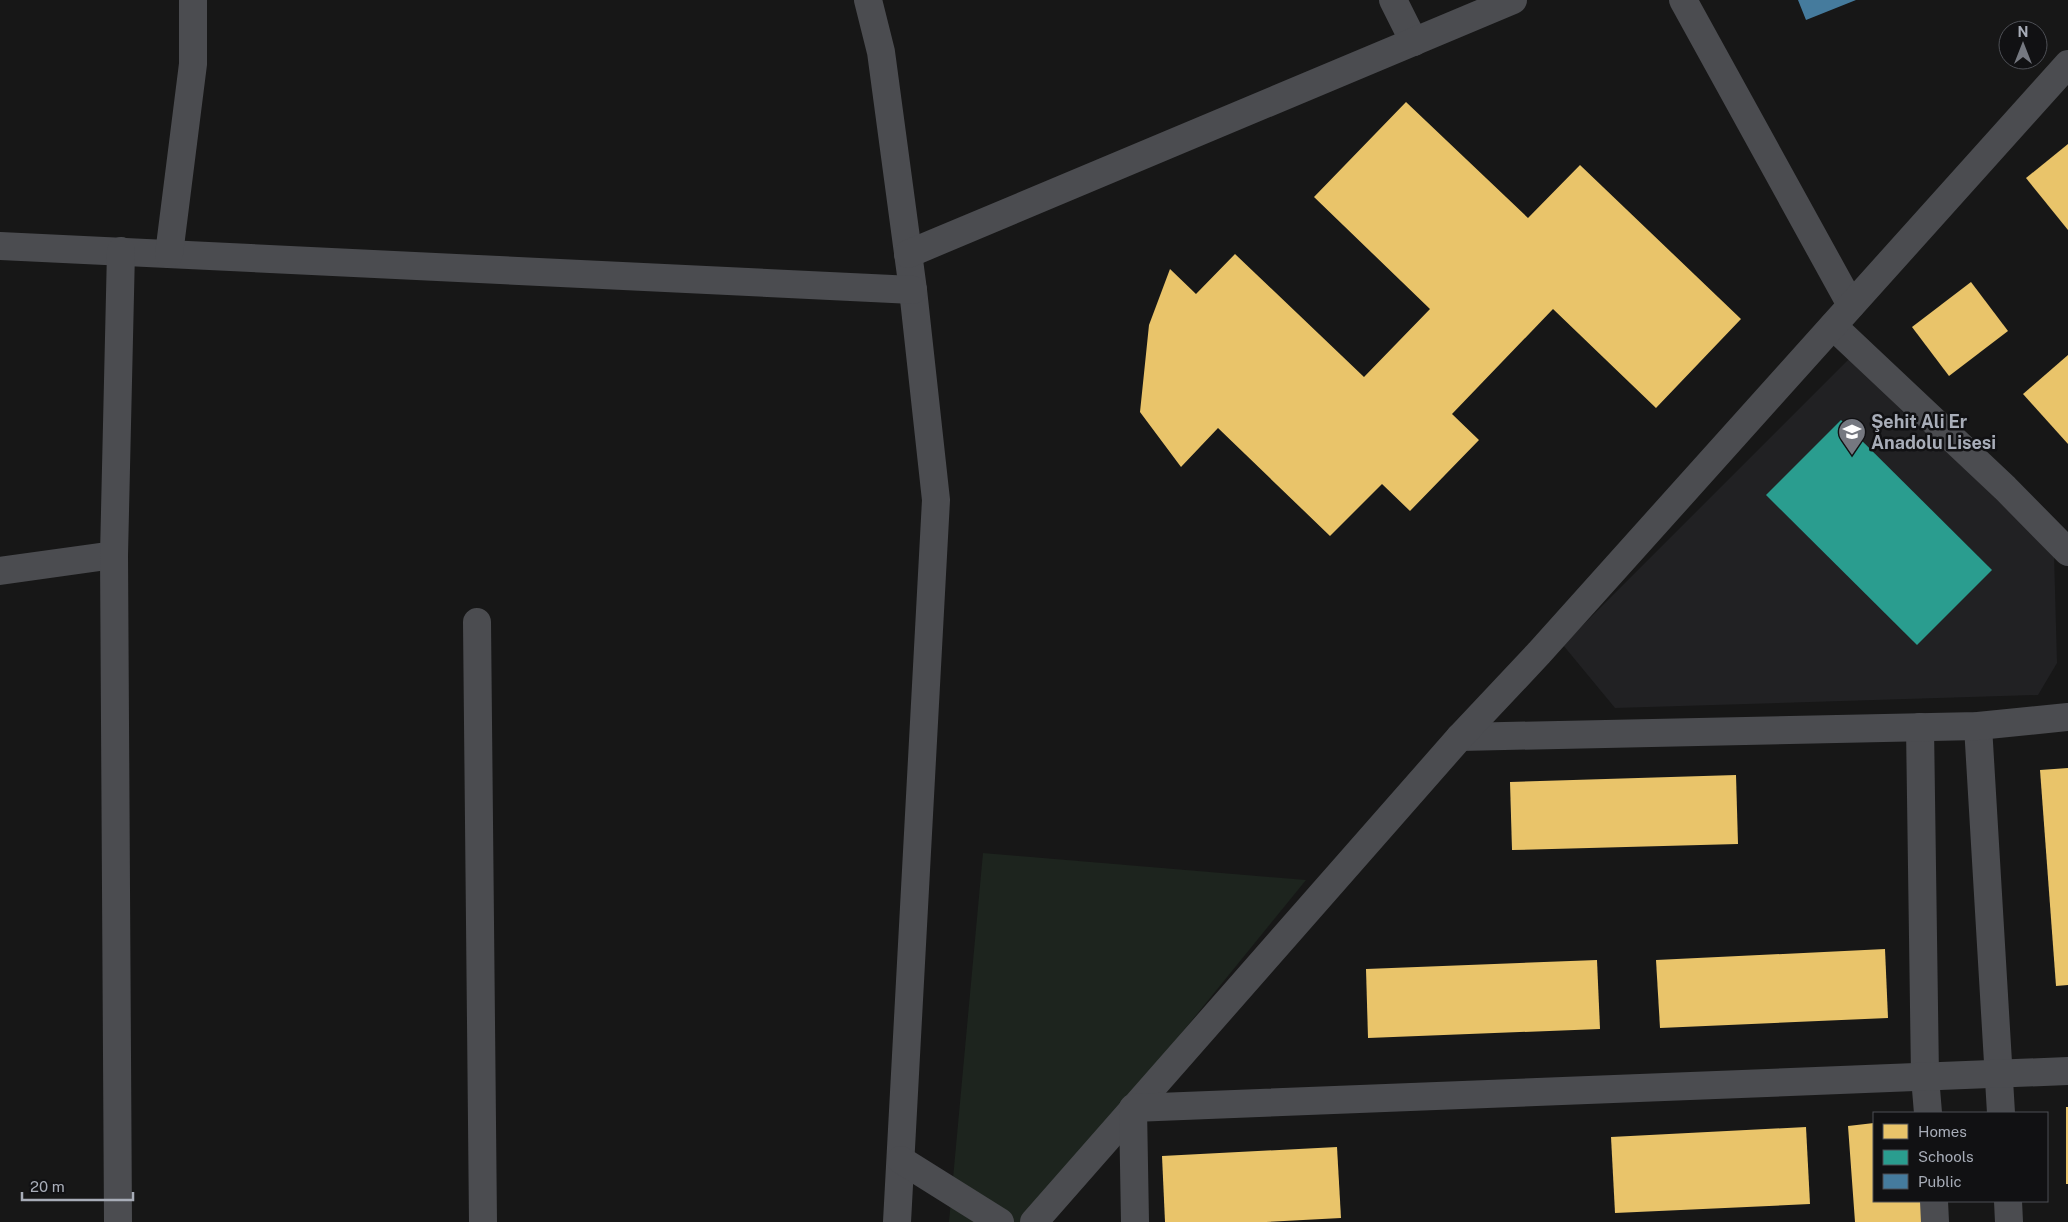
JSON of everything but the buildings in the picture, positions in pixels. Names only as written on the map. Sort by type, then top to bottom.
[{"type":"street","points":[[169,254],[193,64],[193,0]]},
{"type":"street","points":[[868,0],[881,52],[913,290],[936,500],[897,1222]]},
{"type":"street","points":[[1393,0],[1414,42]]},
{"type":"street","points":[[908,254],[1513,0]]},
{"type":"street","points":[[1682,0],[1852,305]]},
{"type":"street","points":[[1034,1222],[1460,737],[1546,646],[2068,64]]},
{"type":"street","points":[[0,246],[913,290]]},
{"type":"street","points":[[118,1222],[114,556],[121,251]]},
{"type":"street","points":[[1833,326],[2005,488],[2068,552]]},
{"type":"street","points":[[0,572],[114,556]]},
{"type":"street","points":[[477,622],[483,1222]]},
{"type":"street","points":[[1460,737],[1978,726],[2068,718]]},
{"type":"street","points":[[1978,726],[2001,1112]]},
{"type":"street","points":[[1920,727],[1928,1112]]},
{"type":"street","points":[[1133,1108],[2068,1070]]},
{"type":"street","points":[[1133,1108],[1135,1222]]},
{"type":"street","points":[[901,1160],[1000,1222]]},
{"type":"street","points":[[1934,1202],[1935,1222]]},
{"type":"street","points":[[2008,1202],[2009,1222]]},
{"type":"shaded area","name":"Şehit Ali Er Anadolu Lisesi","points":[[1850,358],[2054,554],[2057,663],[2038,695],[1615,708],[1563,645]]},
{"type":"shaded area","points":[[983,853],[1306,880],[1028,1222],[949,1222]]},
{"type":"place","name":"Şehit Ali Er Anadolu Lisesi","points":[[1852,456]]}]
